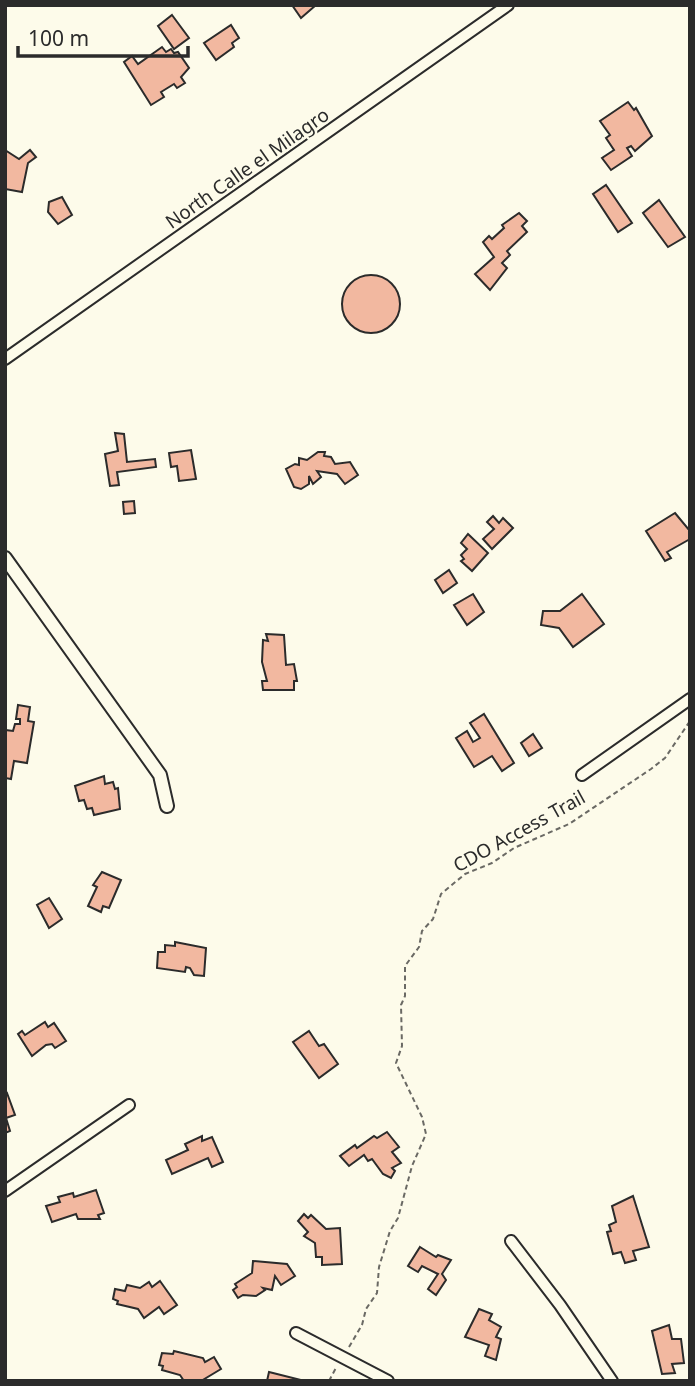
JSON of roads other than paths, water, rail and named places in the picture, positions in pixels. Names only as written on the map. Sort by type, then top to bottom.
[{"type":"street","name":"North Calle el Milagro","points":[[5,359],[508,5]]},
{"type":"street","points":[[5,558],[160,775],[167,806]]},
{"type":"street","points":[[582,775],[690,699]]},
{"type":"street","points":[[5,1191],[129,1105]]},
{"type":"street","points":[[511,1241],[560,1305],[612,1381]]},
{"type":"street","points":[[296,1333],[388,1381]]}]
